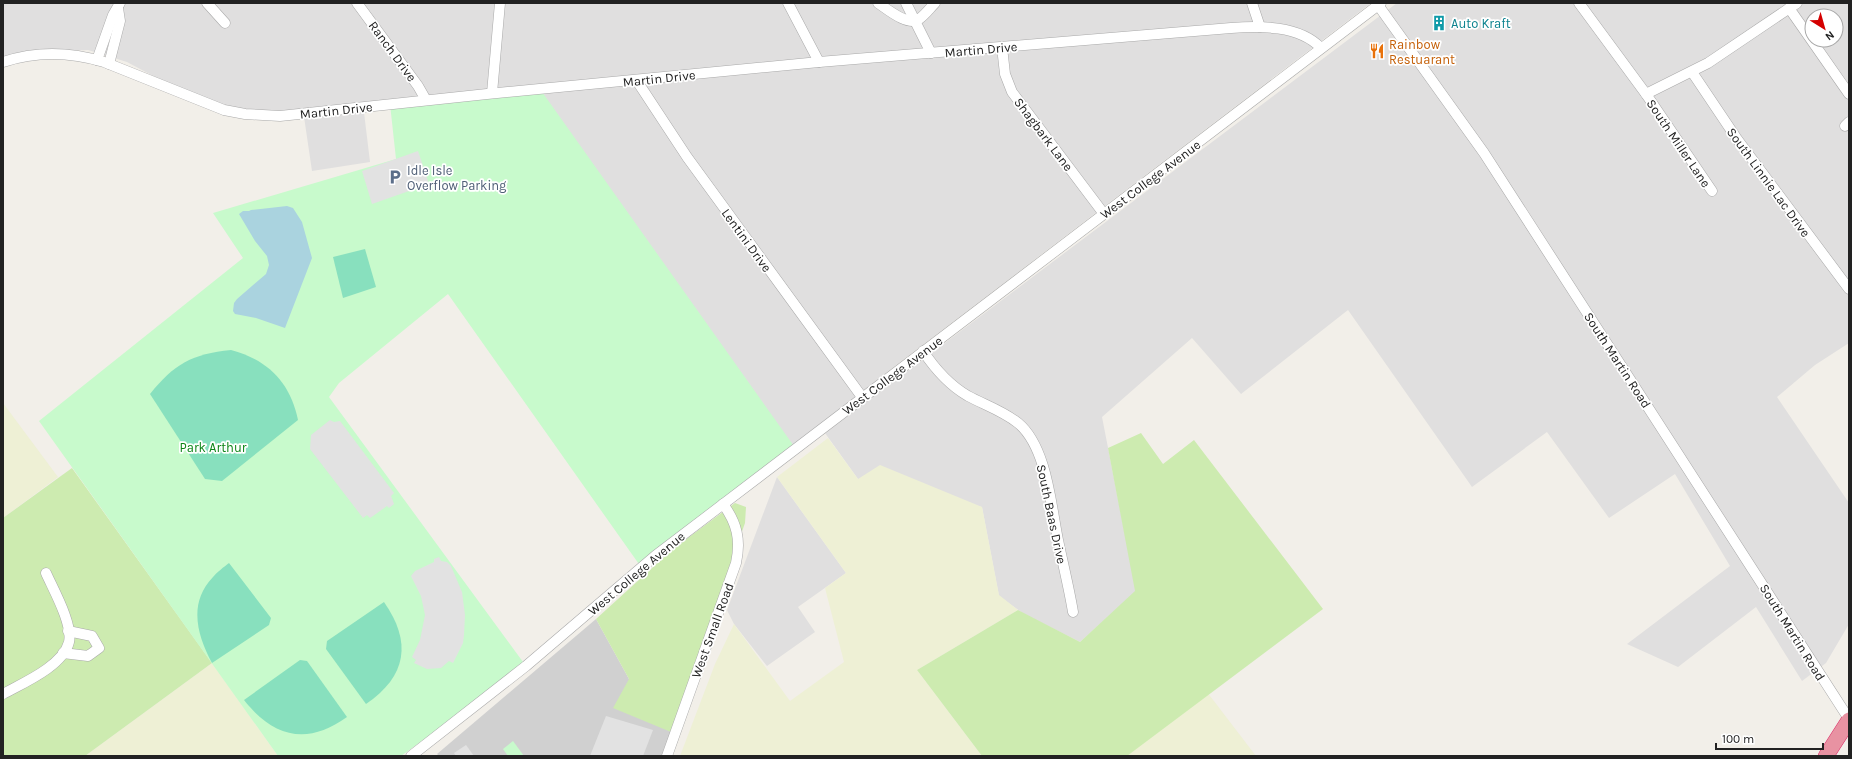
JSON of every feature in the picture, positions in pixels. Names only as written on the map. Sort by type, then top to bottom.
[{"type":"highway","points":[[1829,752],[1849,720]]},
{"type":"street","points":[[207,3],[225,23]]},
{"type":"street","name":"Ranch Drive","points":[[357,3],[418,86],[426,100]]},
{"type":"street","points":[[492,93],[500,3]]},
{"type":"street","points":[[788,3],[819,62]]},
{"type":"street","points":[[878,3],[902,18],[916,21]]},
{"type":"street","points":[[906,3],[931,53]]},
{"type":"street","points":[[916,21],[935,3]]},
{"type":"street","points":[[1252,3],[1260,27]]},
{"type":"street","name":"South Miller Lane","points":[[1579,3],[1646,94],[1712,191]]},
{"type":"street","name":"West College Avenue","points":[[411,756],[526,666],[650,559],[1380,4]]},
{"type":"street","name":"South Martin Road","points":[[1380,4],[1484,153],[1849,720]]},
{"type":"street","points":[[97,60],[113,15],[119,5]]},
{"type":"street","points":[[109,64],[120,21],[119,5]]},
{"type":"street","points":[[1646,94],[1714,60],[1793,6],[1849,94]]},
{"type":"street","name":"Martin Drive","points":[[3,62],[28,55],[72,54],[109,64],[203,102],[245,114],[280,116],[492,93],[637,81],[819,62],[1231,28],[1260,27],[1300,34],[1315,42],[1321,48]]},
{"type":"street","name":"Shagbark Lane","points":[[1002,47],[1005,74],[1012,92],[1104,214]]},
{"type":"street","name":"South Linnie Lac Drive","points":[[1692,72],[1737,139],[1849,289]]},
{"type":"street","name":"Lentini Drive","points":[[637,81],[687,157],[862,397]]},
{"type":"street","name":"South Baas Drive","points":[[922,351],[955,388],[1004,413],[1019,424],[1030,437],[1043,468],[1073,612]]},
{"type":"street","name":"West Small Road","points":[[666,756],[736,563],[738,551],[736,528],[733,519],[723,504]]},
{"type":"street","points":[[3,694],[46,669],[63,653],[69,641],[64,614],[46,573]]},
{"type":"street","points":[[63,653],[88,656],[98,648],[92,636],[68,631]]},
{"type":"shaded area","points":[[3,3],[1371,3],[891,369],[784,454],[520,89],[363,104],[370,162],[312,171],[303,110],[267,112],[229,107],[157,78],[127,62],[88,50],[33,52],[3,59]]},
{"type":"shaded area","points":[[1397,3],[1849,3],[1849,343],[1815,365],[1777,397],[1849,503],[1849,624],[1826,663],[1802,681],[1756,607],[1678,667],[1627,644],[1730,566],[1675,474],[1609,518],[1547,432],[1472,487],[1348,310],[1241,394],[1192,338],[1102,417],[1136,591],[1080,642],[1024,614],[999,596],[982,507],[858,479],[825,433]]},
{"type":"shaded area","name":"Idle Isle Overflow Parking","points":[[418,151],[429,184],[372,204],[362,171]]},
{"type":"shaded area","points":[[330,420],[334,422],[340,421],[394,493],[391,496],[394,504],[389,508],[387,506],[370,518],[367,515],[363,518],[310,449],[311,435]]},
{"type":"shaded area","points":[[777,477],[846,573],[798,607],[815,632],[767,666],[734,624],[727,610]]},
{"type":"shaded area","points":[[439,557],[441,561],[447,562],[451,566],[462,592],[465,615],[464,635],[463,643],[453,663],[449,661],[441,668],[427,669],[414,663],[416,660],[412,657],[420,640],[425,615],[421,596],[411,576],[415,571],[434,562],[434,559]]},
{"type":"shaded area","points":[[596,619],[629,679],[671,732],[663,756],[439,756],[437,754]]},
{"type":"shaded area","points":[[606,716],[653,730],[643,756],[590,756]]},
{"type":"shaded area","points":[[466,745],[474,756],[456,756],[454,753]]},
{"type":"green space","name":"Park Arthur","points":[[540,89],[796,449],[641,567],[448,294],[339,383],[329,397],[526,666],[401,756],[278,756],[39,421],[243,258],[213,213],[396,159],[390,104]]},
{"type":"green space","points":[[365,249],[376,287],[343,298],[333,257]]},
{"type":"green space","points":[[231,350],[256,360],[275,374],[289,394],[298,420],[222,481],[205,479],[150,394],[167,375],[185,362],[205,354]]},
{"type":"green space","points":[[3,403],[58,477],[3,518]]},
{"type":"green space","points":[[1141,433],[1163,464],[1194,440],[1323,609],[1127,756],[982,756],[917,670],[1018,610],[1080,642],[1135,591],[1108,448]]},
{"type":"green space","points":[[828,438],[858,479],[880,465],[982,507],[999,595],[1018,610],[917,670],[982,756],[680,756],[715,664],[734,624],[790,701],[844,662],[825,588],[846,573],[777,477]]},
{"type":"green space","points":[[72,468],[212,663],[85,756],[3,756],[3,518]]},
{"type":"green space","points":[[735,503],[746,507],[745,523],[671,732],[613,708],[629,679],[596,619],[673,549]]},
{"type":"green space","points":[[229,563],[271,618],[269,625],[212,663],[202,641],[199,630],[198,608],[200,597],[205,587],[215,575]]},
{"type":"green space","points":[[384,602],[399,631],[401,658],[397,670],[390,682],[380,693],[366,704],[326,649],[327,641]]},
{"type":"green space","points":[[300,660],[307,661],[347,717],[318,732],[304,734],[291,733],[279,729],[255,713],[244,700]]},
{"type":"green space","points":[[212,663],[278,756],[85,756]]},
{"type":"green space","points":[[1207,692],[1256,756],[1124,756]]},
{"type":"green space","points":[[513,741],[524,756],[508,756],[503,749]]},
{"type":"water","points":[[287,206],[293,208],[302,222],[312,258],[285,328],[256,318],[235,314],[233,311],[234,303],[237,299],[266,274],[269,265],[267,256],[255,241],[239,214],[243,211]]},
{"type":"place","name":"Auto Kraft","points":[[1439,23]]},
{"type":"place","name":"Rainbow Restuarant","points":[[1377,51]]},
{"type":"place","name":"Idle Isle Overflow Parking","points":[[395,177]]}]
